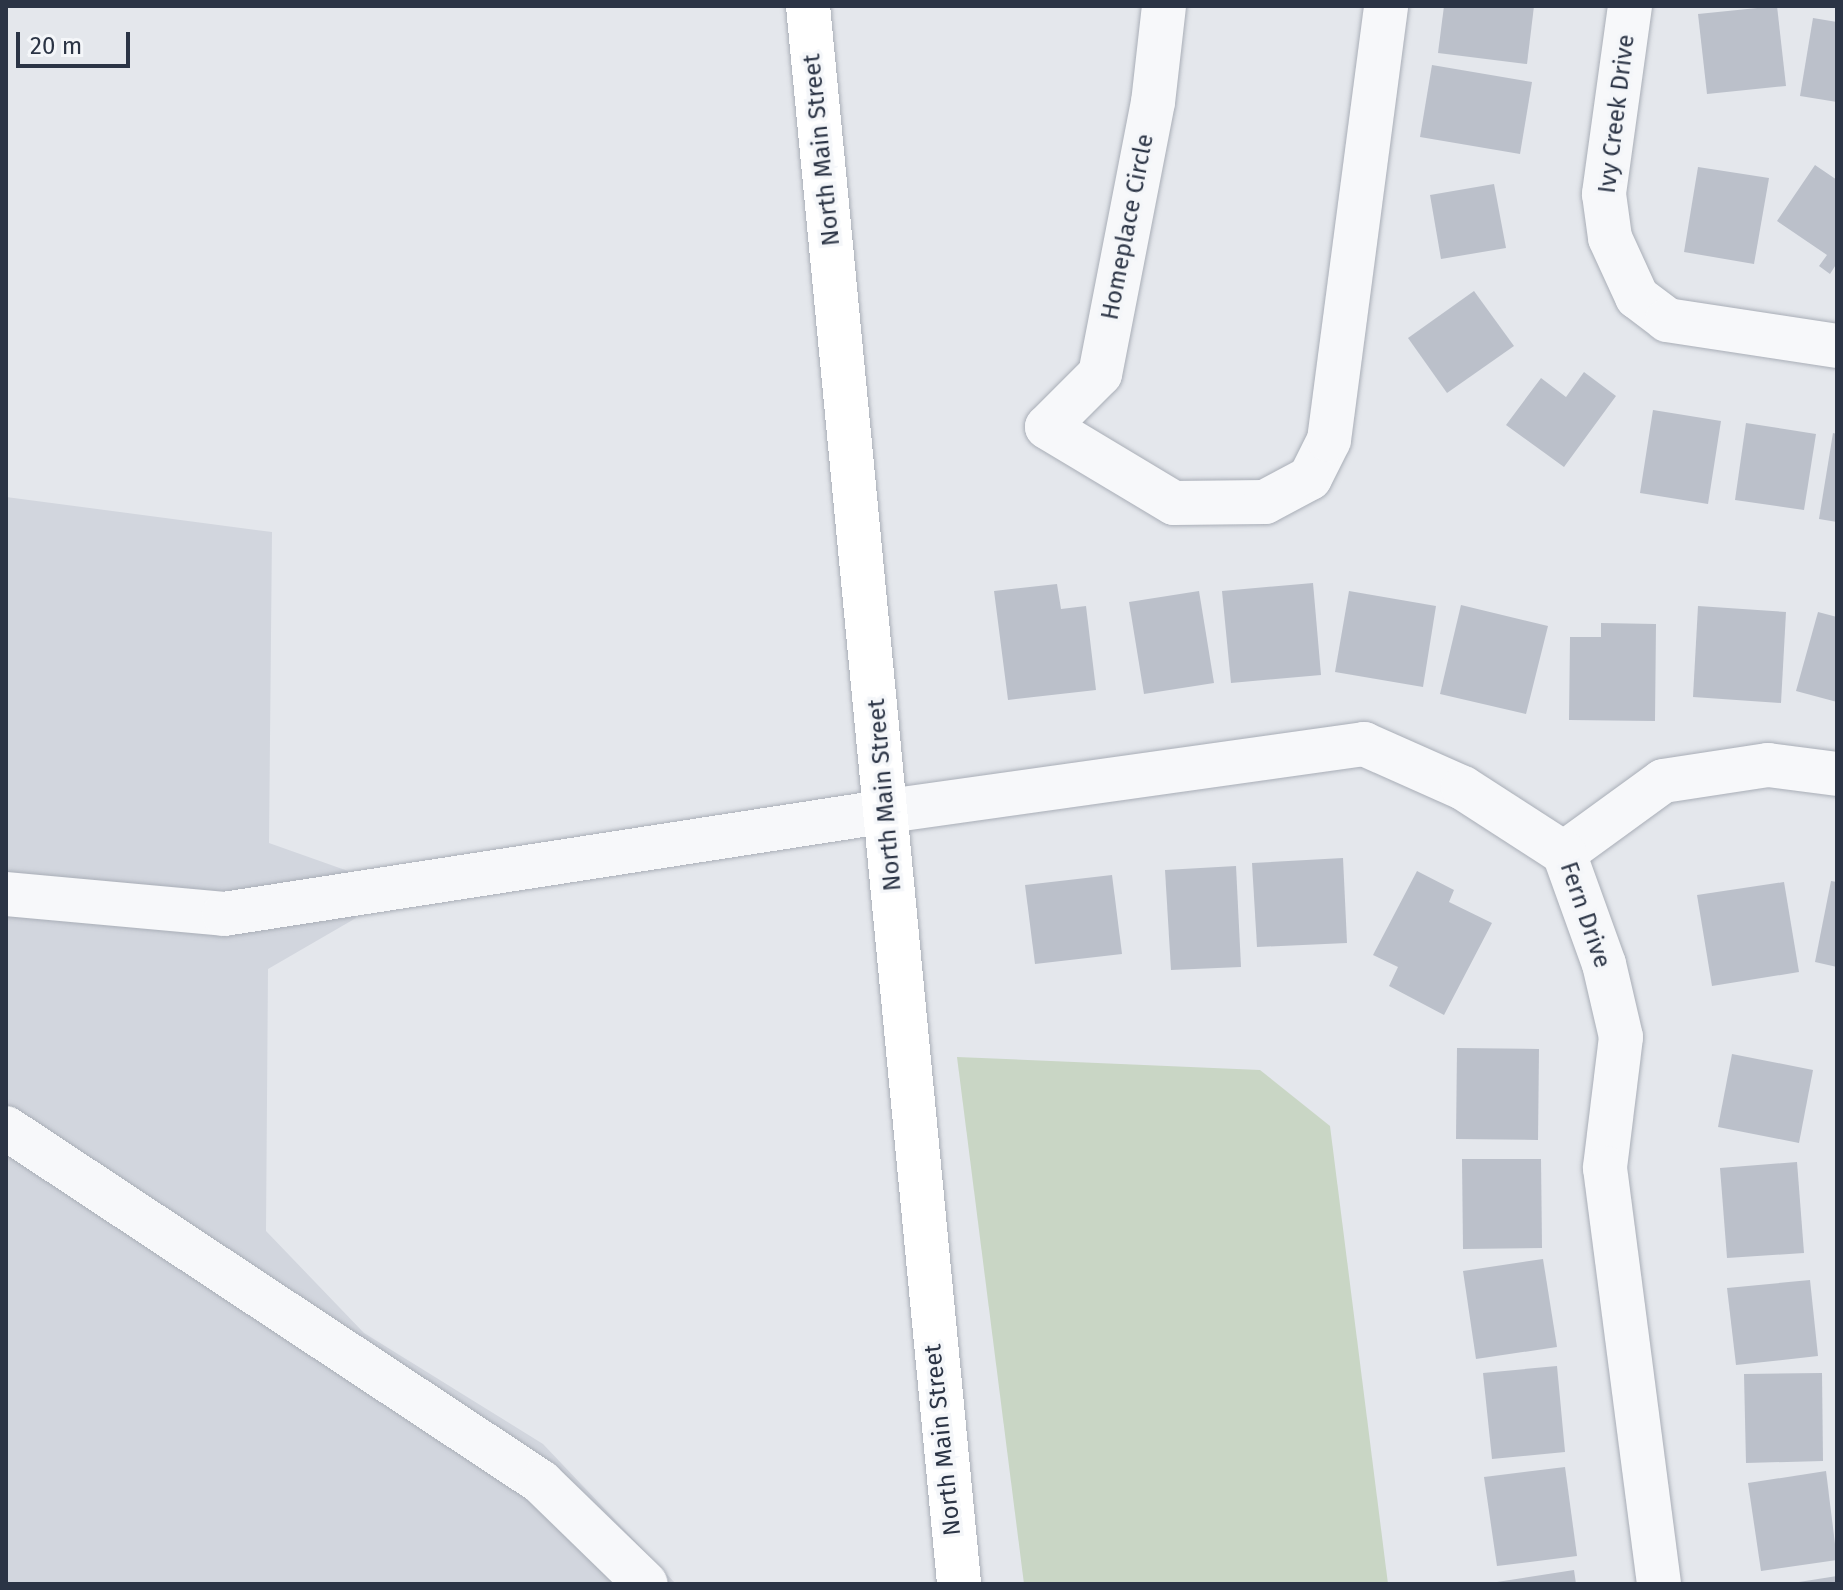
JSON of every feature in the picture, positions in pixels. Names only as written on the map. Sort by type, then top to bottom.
[{"type":"main road","name":"North Main Street","points":[[808,6],[888,811],[934,1356],[959,1584]]},
{"type":"street","name":"Homeplace Circle","points":[[1164,6],[1153,102],[1100,374],[1047,427],[1174,503],[1265,502],[1310,478],[1329,440],[1386,6]]},
{"type":"street","name":"Ivy Creek Drive","points":[[1630,6],[1604,194],[1610,238],[1637,297],[1667,320],[1694,327],[1837,346]]},
{"type":"street","name":"Fern Drive","points":[[6,894],[224,914],[888,811],[1364,744],[1463,788],[1564,853],[1604,964],[1621,1037],[1605,1168],[1659,1584]]},
{"type":"street","points":[[1564,853],[1663,781],[1768,765],[1837,774]]},
{"type":"street","points":[[6,1128],[541,1482],[646,1584]]},
{"type":"shaded area","points":[[6,497],[272,532],[269,843],[348,871],[356,918],[268,969],[266,1231],[364,1333],[543,1444],[676,1584],[6,1584]]},
{"type":"green space","points":[[957,1057],[1260,1070],[1330,1126],[1388,1584],[1024,1584]]},
{"type":"building","points":[[1444,6],[1534,6],[1527,64],[1438,53]]},
{"type":"building","points":[[1777,6],[1786,86],[1707,94],[1698,14]]},
{"type":"building","points":[[1813,18],[1837,22],[1837,102],[1800,96]]},
{"type":"building","points":[[1432,65],[1532,82],[1520,154],[1420,137]]},
{"type":"building","points":[[1815,165],[1837,180],[1837,263],[1830,274],[1819,266],[1827,255],[1777,221]]},
{"type":"building","points":[[1698,167],[1769,178],[1754,264],[1684,252]]},
{"type":"building","points":[[1494,184],[1506,248],[1441,259],[1430,195]]},
{"type":"building","points":[[1474,291],[1514,346],[1447,393],[1408,338]]},
{"type":"building","points":[[1584,372],[1616,396],[1564,467],[1506,425],[1541,378],[1566,397]]},
{"type":"building","points":[[1653,410],[1721,421],[1708,504],[1640,493]]},
{"type":"building","points":[[1746,423],[1816,434],[1804,510],[1735,500]]},
{"type":"building","points":[[1833,433],[1837,434],[1837,522],[1819,519]]},
{"type":"building","points":[[1313,583],[1321,675],[1231,683],[1222,591]]},
{"type":"building","points":[[1057,584],[1061,609],[1086,606],[1096,690],[1008,700],[994,591]]},
{"type":"building","points":[[1199,591],[1214,683],[1144,694],[1129,602]]},
{"type":"building","points":[[1349,591],[1436,606],[1423,687],[1335,672]]},
{"type":"building","points":[[1461,605],[1548,626],[1526,714],[1440,694]]},
{"type":"building","points":[[1698,606],[1786,612],[1781,703],[1693,697]]},
{"type":"building","points":[[1818,612],[1837,617],[1837,702],[1796,691]]},
{"type":"building","points":[[1601,623],[1656,624],[1655,721],[1569,720],[1570,637],[1601,637]]},
{"type":"building","points":[[1343,858],[1347,943],[1257,947],[1252,863]]},
{"type":"building","points":[[1236,866],[1241,967],[1171,970],[1165,870]]},
{"type":"building","points":[[1417,871],[1454,890],[1449,902],[1492,923],[1444,1015],[1389,986],[1398,967],[1373,955]]},
{"type":"building","points":[[1112,875],[1122,954],[1035,964],[1025,885]]},
{"type":"building","points":[[1831,881],[1837,882],[1837,967],[1815,962]]},
{"type":"building","points":[[1784,882],[1799,972],[1712,986],[1697,895]]},
{"type":"building","points":[[1457,1048],[1539,1049],[1538,1140],[1456,1139]]},
{"type":"building","points":[[1732,1054],[1813,1070],[1799,1143],[1718,1127]]},
{"type":"building","points":[[1462,1159],[1541,1159],[1542,1248],[1463,1249]]},
{"type":"building","points":[[1797,1162],[1804,1253],[1727,1258],[1720,1168]]},
{"type":"building","points":[[1543,1259],[1557,1347],[1476,1359],[1463,1271]]},
{"type":"building","points":[[1810,1280],[1818,1356],[1736,1365],[1727,1288]]},
{"type":"building","points":[[1557,1366],[1565,1452],[1492,1459],[1483,1373]]},
{"type":"building","points":[[1822,1373],[1823,1461],[1746,1463],[1744,1374]]},
{"type":"building","points":[[1565,1467],[1577,1556],[1497,1566],[1484,1477]]},
{"type":"building","points":[[1826,1471],[1837,1560],[1761,1571],[1748,1483]]},
{"type":"building","points":[[1574,1570],[1576,1584],[1497,1584],[1497,1582]]},
{"type":"building","points":[[1837,1576],[1837,1584],[1799,1584],[1799,1582]]}]
